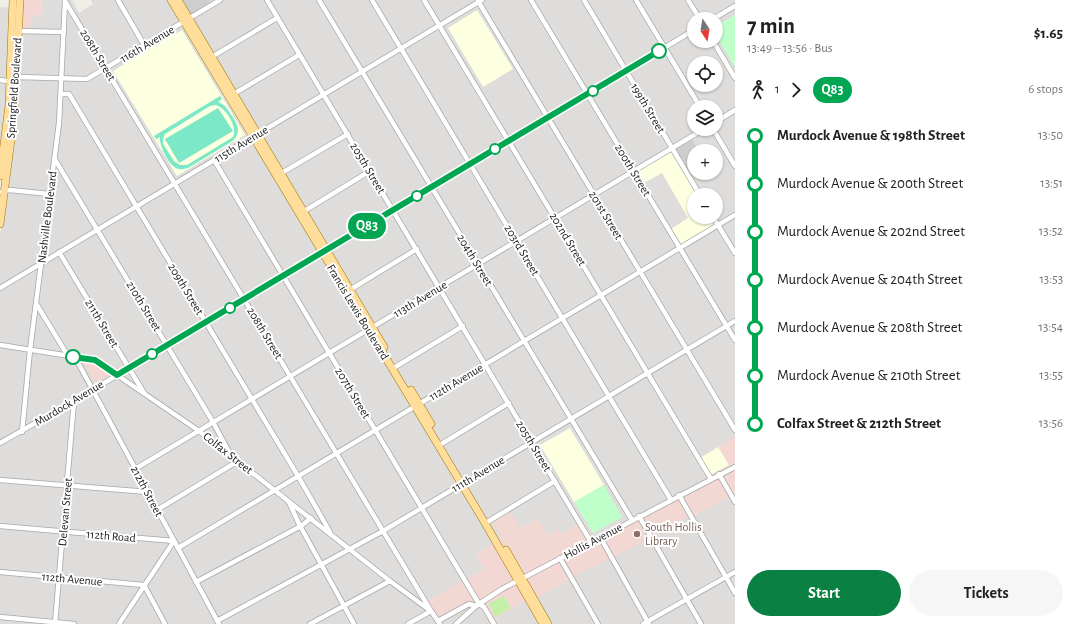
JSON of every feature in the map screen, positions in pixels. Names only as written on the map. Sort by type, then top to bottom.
[{"type":"main road","name":"Springfield Boulevard","points":[[0,224],[2,191],[14,117],[13,0]]},
{"type":"main road","name":"Springfield Boulevard","points":[[0,176],[13,79],[20,0]]},
{"type":"main road","name":"Francis Lewis Boulevard","points":[[171,0],[186,20],[232,95],[301,213],[548,624]]},
{"type":"main road","name":"Francis Lewis Boulevard","points":[[178,0],[186,20]]},
{"type":"main road","name":"Francis Lewis Boulevard","points":[[463,483],[489,521],[543,624]]},
{"type":"street","points":[[118,0],[144,45]]},
{"type":"street","name":"116th Avenue","points":[[0,80],[20,77],[87,79],[220,0]]},
{"type":"street","name":"205th Street","points":[[267,0],[486,364],[591,542]]},
{"type":"street","name":"204th Street","points":[[319,0],[632,520]]},
{"type":"street","name":"203rd Street","points":[[372,0],[671,500]]},
{"type":"street","name":"202nd Street","points":[[424,0],[711,479]]},
{"type":"street","name":"200th Street","points":[[531,0],[735,340]]},
{"type":"street","name":"199th Street","points":[[584,0],[696,188]]},
{"type":"street","points":[[636,0],[696,100]]},
{"type":"street","points":[[688,0],[696,12]]},
{"type":"street","name":"Nashville Boulevard","points":[[22,432],[30,350],[37,305],[59,123],[65,1]]},
{"type":"street","name":"208th Street","points":[[65,1],[431,612],[439,622]]},
{"type":"street","name":"115th Avenue","points":[[0,288],[480,1]]},
{"type":"street","name":"201st Street","points":[[480,1],[548,118],[735,430]]},
{"type":"street","points":[[723,13],[735,6]]},
{"type":"street","points":[[209,58],[277,18]]},
{"type":"street","points":[[18,31],[64,32]]},
{"type":"street","name":"Murdock Avenue","points":[[0,444],[93,390],[687,34]]},
{"type":"street","points":[[717,48],[735,78]]},
{"type":"street","points":[[232,95],[299,55]]},
{"type":"street","name":"209th Street","points":[[61,94],[69,94],[330,532]]},
{"type":"street","points":[[723,118],[735,110]]},
{"type":"street","points":[[279,175],[348,134]]},
{"type":"street","name":"113th Avenue","points":[[135,469],[692,136]]},
{"type":"street","points":[[717,136],[735,166]]},
{"type":"street","name":"210th Street","points":[[54,158],[213,422],[231,456]]},
{"type":"street","name":"207th Street","points":[[214,160],[422,508],[478,605],[484,607],[494,624]]},
{"type":"street","points":[[301,213],[370,171]]},
{"type":"street","points":[[2,191],[10,190],[50,194]]},
{"type":"street","name":"112th Avenue","points":[[178,548],[735,215]]},
{"type":"street","points":[[718,225],[735,253]]},
{"type":"street","points":[[348,291],[417,250]]},
{"type":"street","name":"211th Street","points":[[59,252],[145,394]]},
{"type":"street","points":[[37,305],[68,356]]},
{"type":"street","name":"111th Avenue","points":[[218,622],[322,564],[351,550],[735,321]]},
{"type":"street","points":[[394,368],[463,326]]},
{"type":"street","name":"Colfax Street","points":[[0,344],[95,360],[200,430],[231,456],[431,612]]},
{"type":"street","name":"212th Street","points":[[75,357],[218,622]]},
{"type":"street","name":"Delevan Street","points":[[55,623],[74,401]]},
{"type":"street","points":[[440,444],[509,403]]},
{"type":"street","points":[[157,510],[238,461]]},
{"type":"street","name":"Hollis Avenue","points":[[456,624],[496,592],[719,474],[735,467]]},
{"type":"street","points":[[719,474],[735,502]]},
{"type":"street","points":[[0,480],[148,492]]},
{"type":"street","points":[[489,521],[555,481]]},
{"type":"street","points":[[679,495],[735,593]]},
{"type":"street","points":[[288,500],[354,624]]},
{"type":"street","points":[[639,516],[701,624]]},
{"type":"street","points":[[196,582],[301,526],[311,518]]},
{"type":"street","name":"112th Road","points":[[0,526],[174,541]]},
{"type":"street","points":[[598,538],[603,542],[647,623],[735,572]]},
{"type":"street","points":[[119,624],[174,541]]},
{"type":"street","points":[[560,558],[598,624]]},
{"type":"street","name":"112th Avenue","points":[[0,572],[144,585]]},
{"type":"street","points":[[310,624],[390,581]]},
{"type":"street","points":[[144,585],[165,624]]},
{"type":"street","points":[[439,622],[469,604],[478,605]]},
{"type":"street","points":[[408,624],[431,612]]},
{"type":"street","points":[[0,617],[74,624]]},
{"type":"shaded area","points":[[23,0],[42,0],[41,15],[31,16],[30,31],[21,31]]},
{"type":"shaded area","points":[[42,0],[72,0],[79,13],[93,4],[91,0],[735,0],[735,624],[0,624],[0,235],[21,31],[31,16],[41,15]]},
{"type":"shaded area","points":[[181,0],[209,0],[210,2],[190,15]]},
{"type":"shaded area","points":[[0,7],[12,8],[7,109],[0,165]]},
{"type":"shaded area","points":[[477,10],[513,69],[483,87],[448,28]]},
{"type":"shaded area","points":[[182,30],[245,135],[177,176],[113,71]]},
{"type":"shaded area","points":[[692,139],[695,144],[687,144],[687,168],[675,149]]},
{"type":"shaded area","points":[[671,152],[687,177],[687,180],[689,180],[694,188],[687,188],[687,216],[662,173],[644,183],[637,172]]},
{"type":"shaded area","points":[[687,219],[687,224],[715,224],[681,245],[671,229]]},
{"type":"shaded area","points":[[84,362],[94,363],[110,374],[95,383]]},
{"type":"shaded area","points":[[570,428],[604,485],[574,502],[540,445]]},
{"type":"shaded area","points":[[735,437],[735,493],[711,507],[690,518],[688,516],[650,538],[592,568],[591,567],[528,603],[526,600],[493,620],[484,604],[469,602],[438,617],[427,601],[484,569],[476,554],[503,539],[493,523],[511,512],[520,528],[538,519],[548,535],[558,529],[561,534],[579,523],[592,545],[714,481],[710,475],[729,465],[718,447]]},
{"type":"shaded area","points":[[718,447],[729,465],[710,475],[700,458]]},
{"type":"green space","points":[[735,15],[735,67],[723,47],[723,22]]},
{"type":"green space","points":[[220,96],[222,99],[218,102],[223,104],[228,109],[238,129],[237,136],[231,142],[188,168],[182,169],[176,168],[170,163],[163,149],[160,137],[156,139],[154,136]],"holes":[[[216,105],[220,107],[230,118],[234,128],[233,137],[187,165],[180,165],[174,161],[163,144],[165,134],[210,106]]]},
{"type":"green space","points":[[218,108],[233,131],[179,163],[165,139]]},
{"type":"green space","points":[[604,485],[622,517],[593,533],[574,502]]},
{"type":"green space","points":[[504,596],[511,608],[495,617],[490,603]]},
{"type":"bus line","name":"Q83","points":[[73,357],[95,360],[117,375],[659,51]]},
{"type":"place","name":"South Hollis Library","points":[[637,534]]}]
